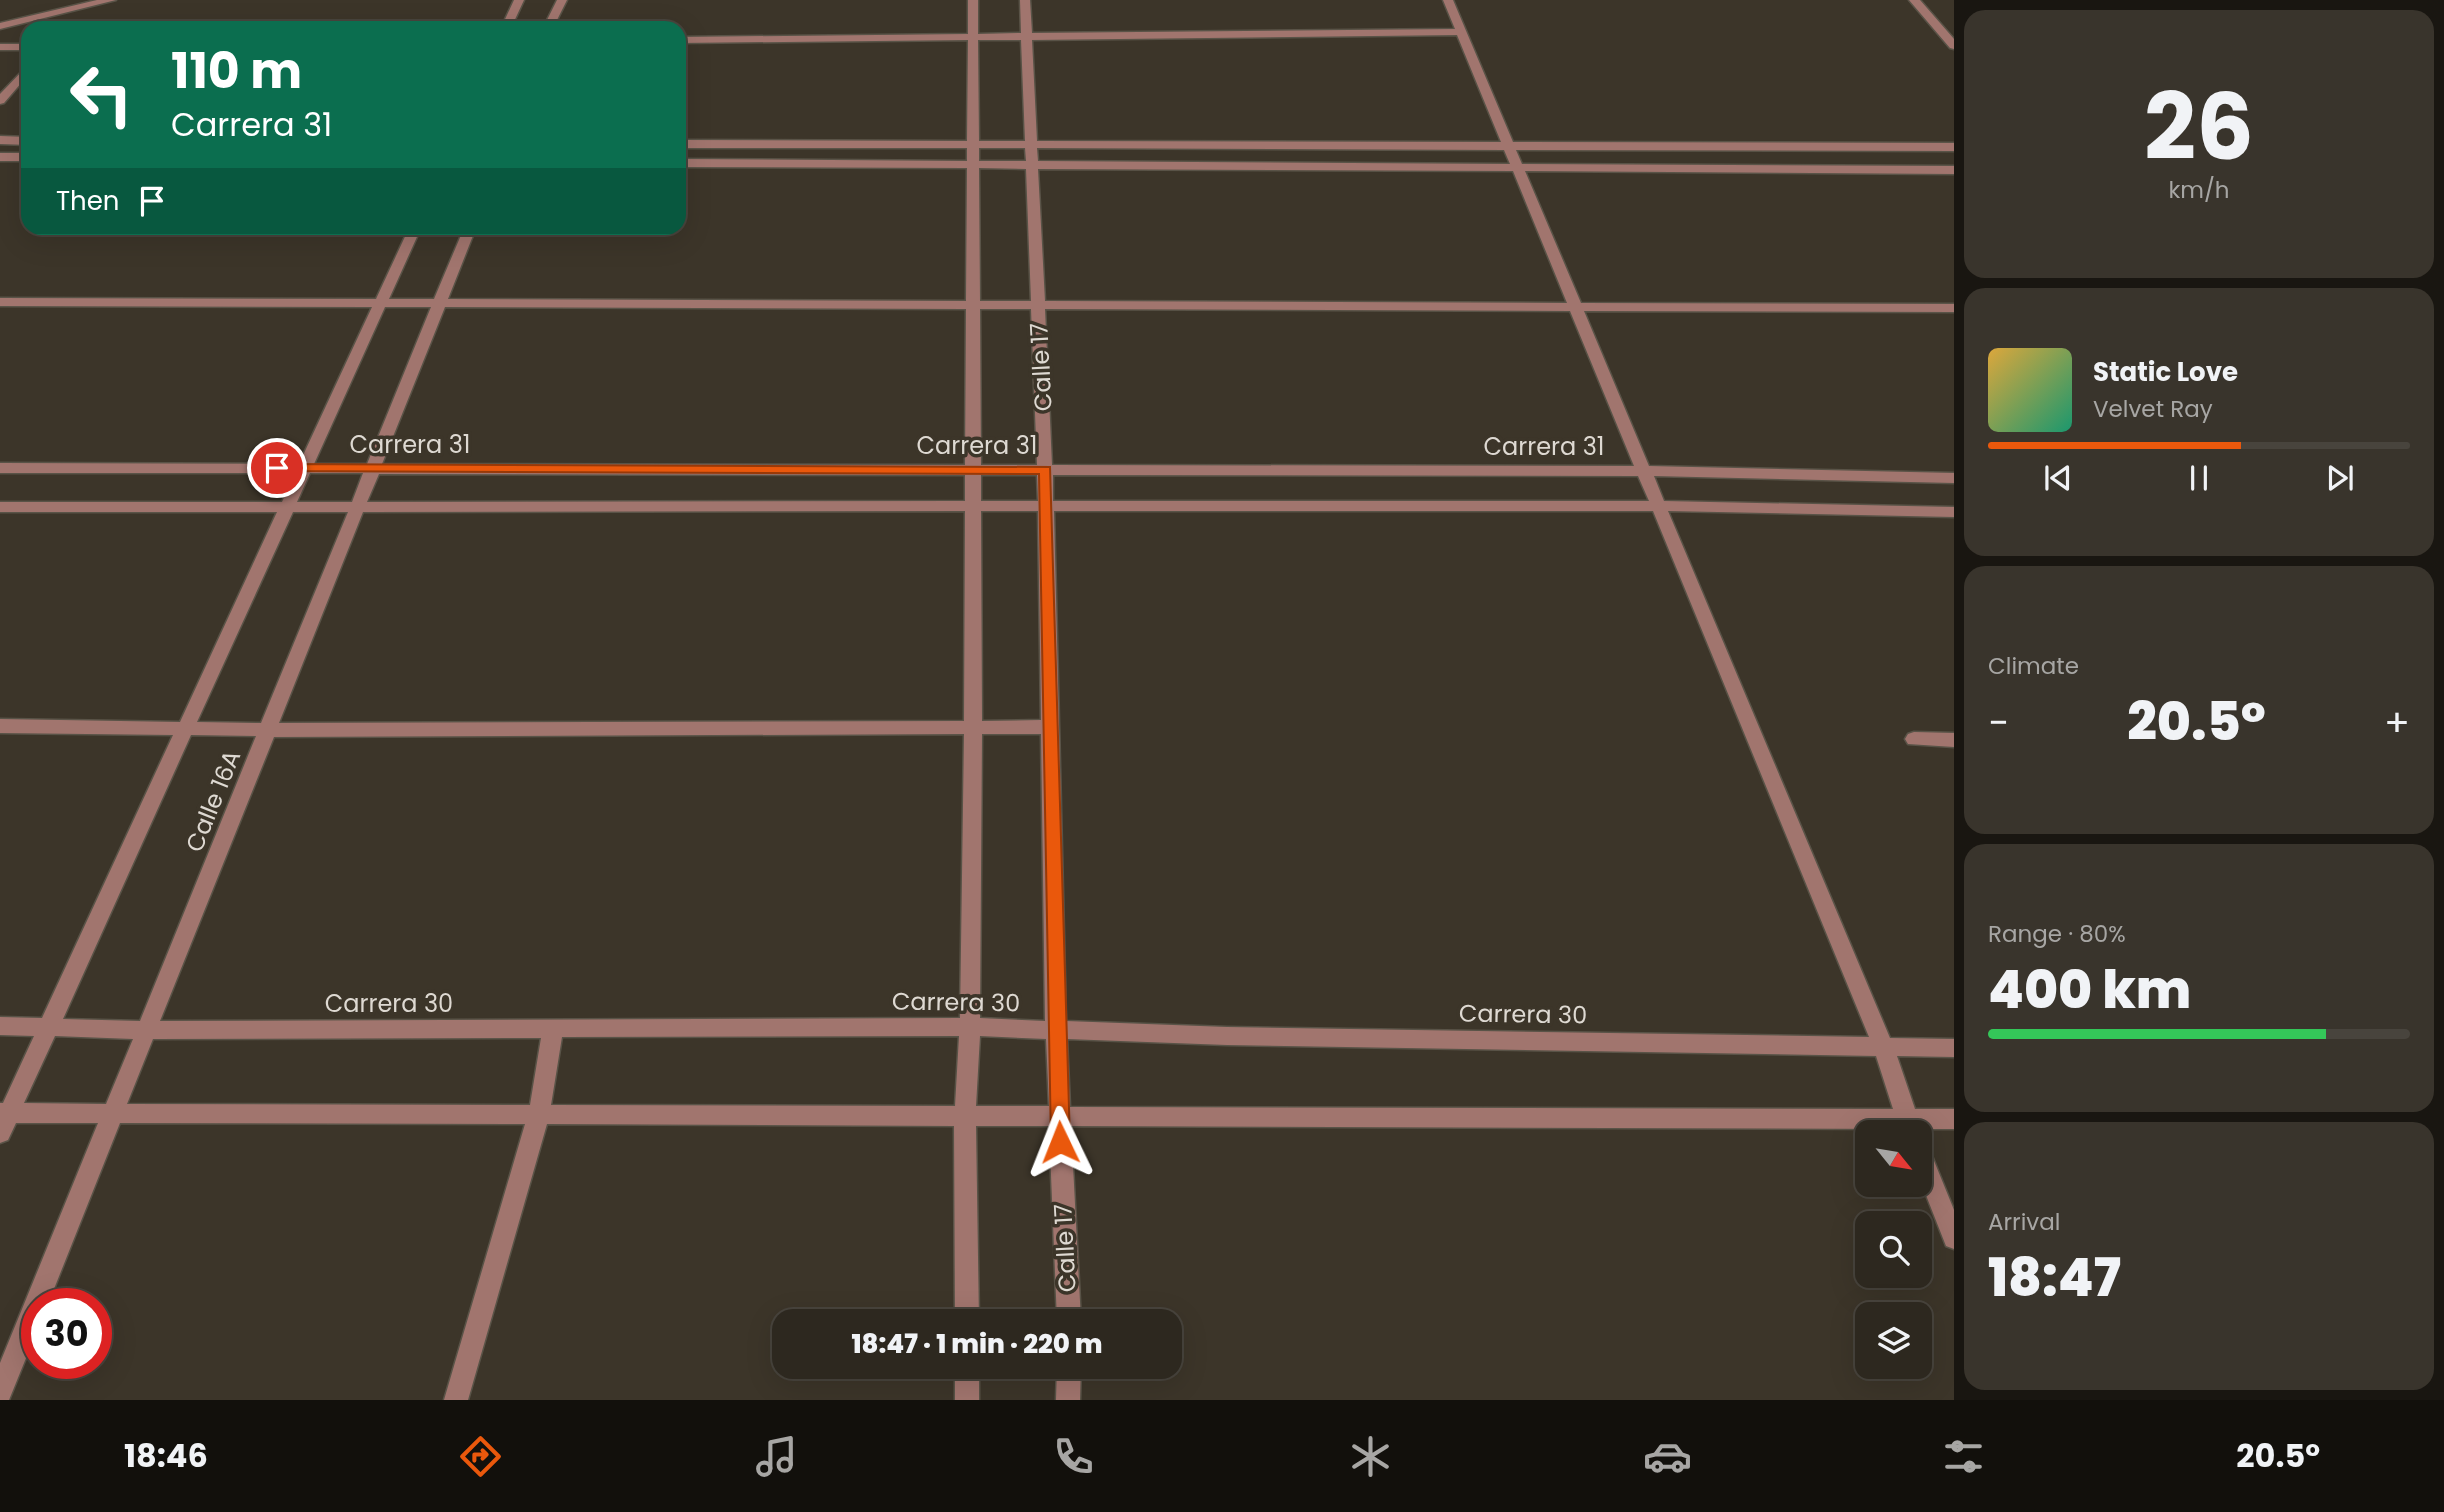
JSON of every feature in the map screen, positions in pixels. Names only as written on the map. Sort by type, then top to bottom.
[{"type":"street","points":[[22,21],[111,0]]},
{"type":"street","points":[[509,21],[519,0]]},
{"type":"street","points":[[552,21],[562,0]]},
{"type":"street","points":[[967,1309],[965,1115],[971,1027],[973,729],[973,0]]},
{"type":"street","name":"Calle 17","points":[[1025,0],[1045,470],[1056,1031],[1068,1309]]},
{"type":"street","points":[[1448,0],[1883,1046],[1907,1120]]},
{"type":"street","points":[[1914,0],[1954,46]]},
{"type":"street","points":[[67,21],[78,8]]},
{"type":"street","points":[[0,26],[21,21]]},
{"type":"street","points":[[0,41],[18,22]]},
{"type":"street","points":[[686,40],[1461,32]]},
{"type":"street","points":[[0,47],[21,47]]},
{"type":"street","points":[[0,101],[21,76]]},
{"type":"street","points":[[0,140],[21,141]]},
{"type":"street","points":[[686,144],[1954,147]]},
{"type":"street","points":[[0,157],[21,157]]},
{"type":"street","points":[[686,163],[1954,170]]},
{"type":"street","points":[[412,235],[49,1026],[3,1119],[113,1113],[965,1115],[1855,1125]]},
{"type":"street","name":"Calle 16A","points":[[0,1394],[467,235]]},
{"type":"street","points":[[0,302],[1954,307]]},
{"type":"street","name":"Carrera 31","points":[[0,468],[1646,471],[1954,478]]},
{"type":"street","points":[[0,507],[1657,506],[1954,512]]},
{"type":"street","points":[[0,726],[268,730],[1051,727]]},
{"type":"street","points":[[1914,739],[1954,740]]},
{"type":"street","name":"Carrera 30","points":[[0,1026],[147,1030],[971,1027],[1056,1031],[1954,1048]]},
{"type":"street","points":[[456,1400],[538,1115],[553,1029]]},
{"type":"street","points":[[1932,1122],[1954,1119]]},
{"type":"street","points":[[1932,1183],[1954,1238]]},
{"type":"street","points":[[967,1379],[967,1400]]},
{"type":"street","points":[[1068,1400],[1069,1379]]},
{"type":"route","points":[[277,468],[1045,470],[1060,1142]]}]
